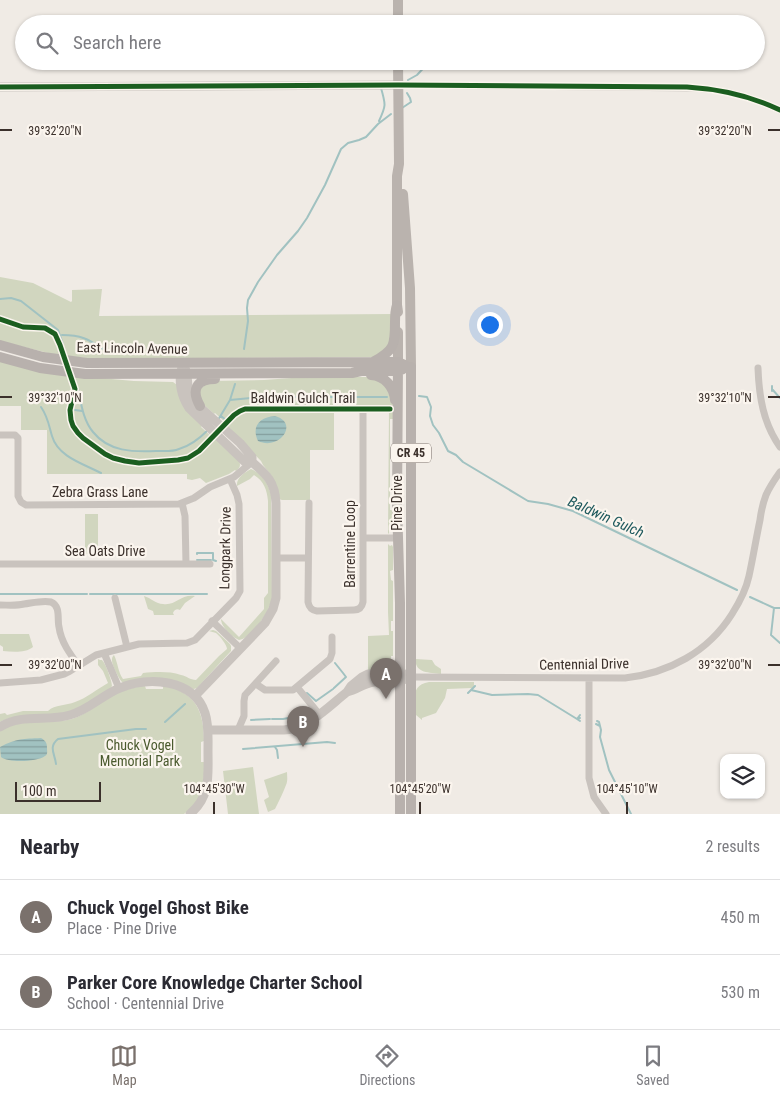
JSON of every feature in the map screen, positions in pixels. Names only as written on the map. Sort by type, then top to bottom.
[{"type":"main road","points":[[398,0],[398,15]]},
{"type":"main road","name":"Pine Drive","points":[[398,70],[397,538],[400,603],[400,814]]},
{"type":"main road","name":"Pine Drive","points":[[399,164],[402,175],[410,288],[411,814]]},
{"type":"main road","points":[[372,362],[385,355],[393,344],[397,305]]},
{"type":"main road","name":"East Lincoln Avenue","points":[[0,345],[36,356],[72,362],[372,362],[398,367]]},
{"type":"main road","name":"East Lincoln Avenue","points":[[0,357],[40,368],[74,373],[103,374],[352,373],[411,367]]},
{"type":"main road","points":[[352,373],[378,376],[392,388],[397,443]]},
{"type":"main road","points":[[200,406],[196,391],[197,386],[202,381],[210,379],[242,379],[248,374]]},
{"type":"street","points":[[0,87],[398,86],[695,88],[736,94],[780,110]]},
{"type":"street","points":[[183,363],[182,393],[186,403],[194,413],[208,420],[221,432],[240,443],[252,457],[252,462],[267,476],[274,489],[276,501],[276,598],[273,610],[265,623],[195,696]]},
{"type":"street","points":[[758,368],[762,409],[772,435],[780,447]]},
{"type":"street","points":[[184,374],[190,396],[200,406],[208,420]]},
{"type":"street","name":"Barrentine Loop","points":[[309,503],[308,602],[311,608],[316,610],[357,610],[363,602],[363,413]]},
{"type":"street","name":"Zebra Grass Lane","points":[[0,435],[18,438],[18,496],[20,502],[24,504],[182,503],[196,497],[210,487],[239,474],[252,462]]},
{"type":"street","name":"Centennial Drive","points":[[208,730],[293,729],[307,723],[347,692],[358,680],[368,674],[400,677],[589,679],[625,678],[646,675],[662,670],[686,659],[707,644],[721,630],[736,608],[749,578],[763,503],[770,487],[780,472]]},
{"type":"street","name":"Longpark Drive","points":[[0,682],[43,679],[65,674],[93,656],[144,643],[188,643],[195,640],[240,592],[239,504],[238,496],[230,479]]},
{"type":"street","points":[[182,503],[186,516],[186,564]]},
{"type":"street","points":[[363,538],[397,538]]},
{"type":"street","points":[[276,558],[308,558]]},
{"type":"street","name":"Sea Oats Drive","points":[[0,564],[210,564]]},
{"type":"street","points":[[115,598],[127,647]]},
{"type":"street","points":[[0,605],[22,605],[34,602],[54,604],[58,609],[58,625],[61,637],[78,666]]},
{"type":"street","points":[[212,621],[240,648]]},
{"type":"street","points":[[256,684],[268,690],[292,690],[297,687],[329,660],[332,655],[332,637]]},
{"type":"street","points":[[104,652],[119,688]]},
{"type":"street","points":[[249,730],[244,716],[244,697],[276,661]]},
{"type":"street","points":[[589,679],[590,778],[594,797],[604,814]]},
{"type":"street","points":[[0,727],[10,721],[19,719],[54,718],[76,714],[119,688],[141,683],[168,683],[182,687],[195,696],[204,710],[208,730],[207,789],[202,801],[190,814]]},
{"type":"street","points":[[297,687],[319,714]]},
{"type":"street","points":[[238,730],[244,716]]},
{"type":"green space","points":[[0,277],[33,283],[71,302],[72,290],[102,289],[99,316],[393,314],[389,346],[374,357],[96,359],[56,355],[0,341]]},
{"type":"green space","points":[[0,361],[100,378],[173,382],[177,385],[201,427],[239,461],[239,468],[206,483],[200,478],[187,479],[187,474],[47,474],[47,430],[21,430],[21,406],[0,406]]},
{"type":"green space","points":[[305,377],[367,377],[383,382],[393,398],[393,419],[390,419],[390,510],[393,510],[392,530],[388,534],[389,410],[334,410],[334,450],[310,450],[310,500],[282,500],[279,499],[271,475],[261,461],[228,425],[201,402],[199,390],[210,381]]},
{"type":"green space","points":[[251,469],[259,473],[264,479],[271,495],[272,598],[268,610],[260,623],[249,634],[239,640],[227,631],[221,619],[239,637],[264,609],[264,598],[268,593],[268,501],[266,490],[263,483],[254,475],[237,486],[239,478]]},
{"type":"green space","points":[[85,514],[98,514],[98,554],[85,554]]},
{"type":"green space","points":[[388,544],[393,547],[393,570],[390,571],[391,580],[393,581],[393,621],[391,621],[391,631],[393,631],[393,656],[391,656],[388,668],[368,671],[368,636],[389,635]]},
{"type":"green space","points":[[144,596],[160,604],[167,604],[186,597],[195,596],[185,603],[180,610],[175,610],[174,615],[154,615],[153,611],[148,609]]},
{"type":"green space","points":[[209,631],[216,631],[230,644],[231,651],[197,688],[122,682],[114,668],[112,657],[114,655],[123,679],[141,676],[143,673],[162,672],[196,680],[227,649],[218,634]]},
{"type":"green space","points":[[0,634],[29,634],[33,647],[23,651],[3,651],[3,647],[0,645]]},
{"type":"green space","points":[[98,659],[102,660],[105,665],[112,686],[99,697],[68,712],[15,717],[0,722],[0,714],[5,713],[7,715],[23,711],[48,711],[54,707],[72,703],[88,696],[108,683],[98,665]]},
{"type":"green space","points":[[415,659],[432,660],[441,669],[441,674],[421,670],[416,664]]},
{"type":"green space","points":[[429,682],[474,682],[474,686],[472,688],[447,689],[445,698],[436,713],[422,718],[422,720],[416,715],[415,694],[419,686]]},
{"type":"green space","name":"Chuck Vogel Memorial Park","points":[[145,686],[146,689],[163,689],[163,686],[174,689],[190,698],[200,712],[204,731],[204,741],[201,742],[201,762],[204,762],[204,778],[199,798],[190,809],[184,814],[0,814],[0,731],[17,724],[72,719],[115,694]]},
{"type":"green space","points":[[253,767],[259,814],[228,814],[223,771]]},
{"type":"green space","points":[[287,772],[287,783],[281,797],[275,809],[268,812],[264,800],[269,797],[264,780]]},
{"type":"water","points":[[275,416],[282,419],[286,424],[284,435],[273,442],[258,441],[256,427],[258,423],[265,418]]},
{"type":"water","points":[[41,738],[46,743],[47,754],[41,758],[29,761],[16,761],[1,757],[0,747],[6,744],[20,739]]},
{"type":"waterway","points":[[408,80],[422,70]]},
{"type":"waterway","points":[[379,121],[384,105],[381,88]]},
{"type":"waterway","points":[[402,108],[411,102],[407,93]]},
{"type":"waterway","points":[[244,349],[248,321],[248,300],[277,255],[307,218],[325,185],[341,149],[348,143],[366,137],[391,114]]},
{"type":"waterway","name":"Baldwin Gulch","points":[[0,299],[11,298],[21,301],[58,330],[63,344]]},
{"type":"waterway","points":[[62,335],[84,338],[103,349]]},
{"type":"waterway","name":"Baldwin Gulch","points":[[218,420],[230,400],[235,384]]},
{"type":"waterway","points":[[772,386],[772,391]]},
{"type":"waterway","name":"Baldwin Gulch","points":[[78,389],[83,411],[93,432],[99,439],[114,447],[130,451],[174,451],[191,444],[208,430]]},
{"type":"waterway","points":[[772,389],[780,398]]},
{"type":"waterway","name":"Baldwin Gulch","points":[[419,396],[427,397],[431,407],[430,416],[433,425],[448,451],[456,455],[463,462],[528,501],[573,511],[737,590]]},
{"type":"waterway","name":"Baldwin Gulch","points":[[230,400],[261,397],[387,397]]},
{"type":"waterway","points":[[41,407],[47,418],[55,443],[60,449],[72,459],[101,473]]},
{"type":"waterway","points":[[75,410],[82,411]]},
{"type":"waterway","name":"Baldwin Gulch","points":[[221,416],[226,420]]},
{"type":"waterway","points":[[197,554],[213,553],[213,560],[216,561]]},
{"type":"waterway","points":[[197,560],[211,560]]},
{"type":"waterway","points":[[0,594],[87,594]]},
{"type":"waterway","points":[[90,594],[207,594]]},
{"type":"waterway","name":"Baldwin Gulch","points":[[750,597],[774,608],[780,608]]},
{"type":"waterway","points":[[774,608],[771,635],[780,643]]},
{"type":"waterway","points":[[334,688],[346,677],[335,663]]},
{"type":"waterway","points":[[468,693],[475,686]]},
{"type":"waterway","points":[[307,693],[316,701],[333,689]]},
{"type":"waterway","points":[[471,690],[492,695],[538,695],[577,719],[580,718]]},
{"type":"waterway","points":[[165,722],[185,704]]},
{"type":"waterway","points":[[580,715],[577,719],[580,721]]},
{"type":"waterway","points":[[283,719],[299,716]]},
{"type":"waterway","points":[[251,720],[270,719]]},
{"type":"waterway","points":[[272,719],[282,719]]},
{"type":"waterway","points":[[597,721],[600,726]]},
{"type":"waterway","points":[[596,724],[600,726],[600,737],[609,770],[631,814]]},
{"type":"waterway","points":[[56,764],[53,745],[58,739],[146,729]]},
{"type":"waterway","points":[[243,749],[327,742],[335,743]]},
{"type":"waterway","points":[[275,747],[278,758]]},
{"type":"cycle path","points":[[0,87],[398,85],[687,87],[735,94],[780,110]]},
{"type":"cycle path","name":"Baldwin Gulch Trail","points":[[0,319],[23,327],[45,328],[55,334],[75,389],[70,410],[73,426],[83,438],[105,454],[125,461],[139,463],[188,458],[199,451],[234,415],[245,409],[390,409]]},
{"type":"place","name":"Chuck Vogel Ghost Bike","points":[[386,699]]},
{"type":"place","name":"Parker Core Knowledge Charter School","points":[[303,747]]}]
